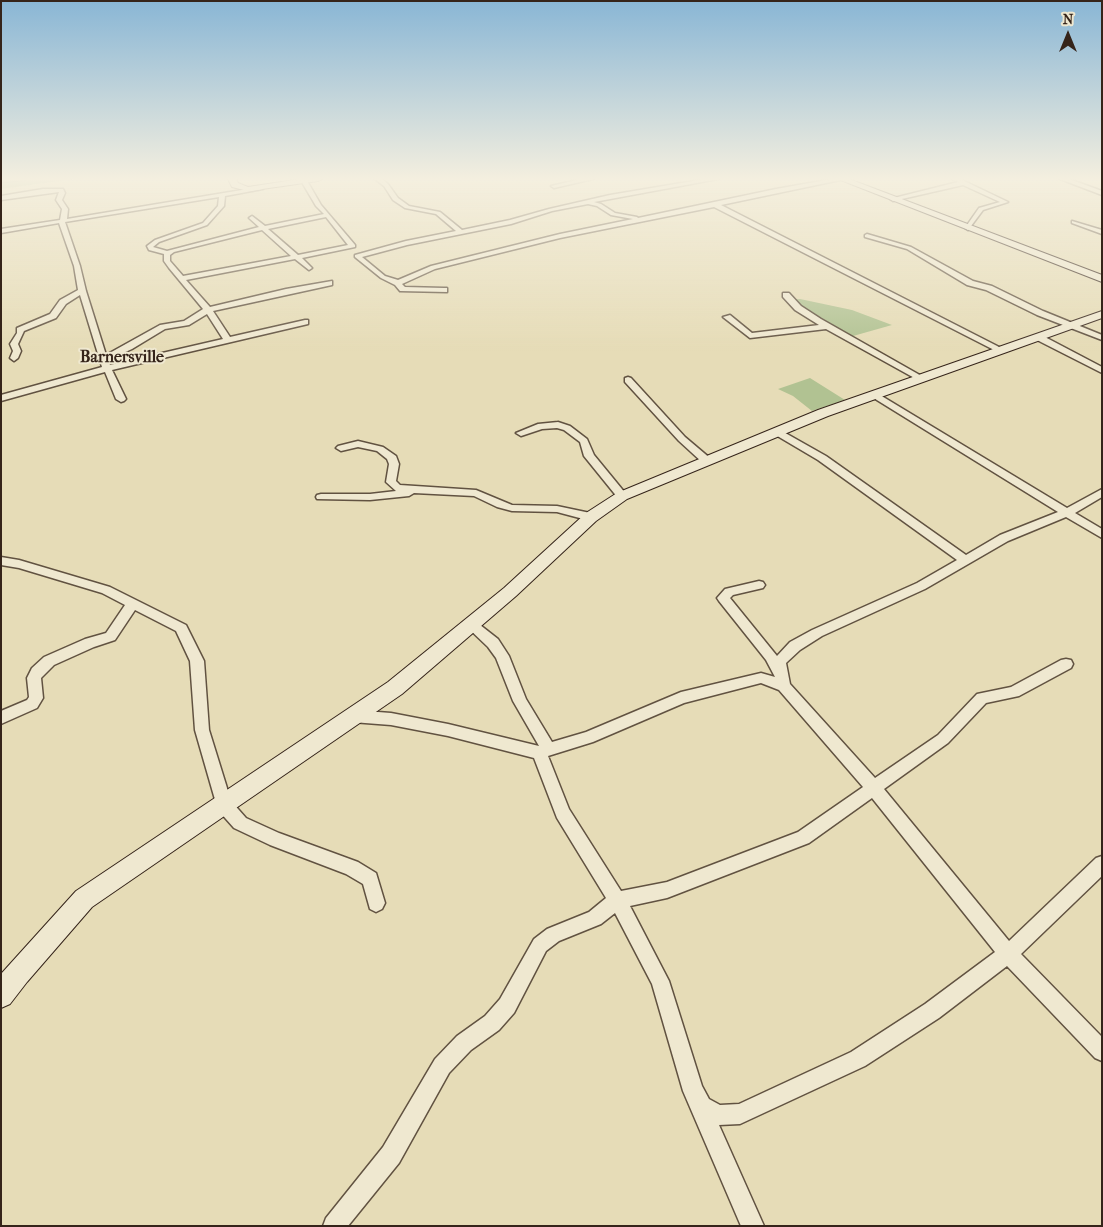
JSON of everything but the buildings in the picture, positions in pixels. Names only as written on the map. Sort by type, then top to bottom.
[{"type":"main road","points":[[990,236],[1102,279]]},
{"type":"main road","points":[[1,995],[18,973],[84,900],[395,688],[540,565],[591,517],[622,496],[823,413],[1000,350],[1040,338],[1102,314]]},
{"type":"street","points":[[67,236],[106,368],[121,398]]},
{"type":"street","points":[[173,236],[157,241],[150,246],[151,249],[168,253],[232,236]]},
{"type":"street","points":[[274,236],[309,268]]},
{"type":"street","points":[[181,279],[353,246],[344,236]]},
{"type":"street","points":[[438,236],[357,256],[383,277],[398,283],[400,287],[409,290],[444,290]]},
{"type":"street","points":[[398,283],[433,267],[559,236]]},
{"type":"street","points":[[777,236],[1000,350]]},
{"type":"street","points":[[868,236],[909,248],[970,283],[989,288],[1070,326],[1102,338]]},
{"type":"street","points":[[168,253],[167,261],[208,310],[227,339]]},
{"type":"street","points":[[103,359],[129,348],[163,327],[186,323],[208,310],[286,291],[329,283]]},
{"type":"street","points":[[14,358],[17,352],[14,344],[21,333],[20,330],[53,316],[64,302],[82,291]]},
{"type":"street","points":[[786,295],[798,308],[827,326],[921,378]]},
{"type":"street","points":[[727,318],[750,336],[827,326]]},
{"type":"street","points":[[1,398],[106,368],[305,322]]},
{"type":"street","points":[[1040,338],[1102,370]]},
{"type":"street","points":[[628,380],[682,439],[707,461]]},
{"type":"street","points":[[875,395],[1102,534]]},
{"type":"street","points":[[521,433],[541,426],[558,425],[567,428],[584,441],[589,456],[622,496]]},
{"type":"street","points":[[777,432],[822,458],[966,561]]},
{"type":"street","points":[[341,448],[358,444],[380,449],[392,458],[394,464],[391,482],[397,488],[421,491],[476,492],[501,505],[512,508],[557,509],[591,517]]},
{"type":"street","points":[[321,497],[370,497],[421,491]]},
{"type":"street","points":[[784,686],[779,662],[795,646],[817,633],[922,586],[1004,538],[1068,512],[1102,492]]},
{"type":"street","points":[[1,561],[19,564],[106,590],[132,605],[181,628],[197,661],[202,730],[224,805],[240,823],[276,840],[352,868],[370,879],[376,903]]},
{"type":"street","points":[[759,586],[730,592],[722,598],[771,657],[784,686],[873,787],[1008,954],[1102,1051]]},
{"type":"street","points":[[1,718],[32,704],[36,698],[34,678],[36,672],[49,661],[90,643],[110,637],[132,605]]},
{"type":"street","points":[[471,624],[493,643],[502,656],[520,701],[544,751],[563,813],[617,900],[660,981],[693,1091],[753,1226]]},
{"type":"street","points":[[334,1226],[391,1155],[442,1066],[464,1043],[492,1023],[507,1006],[540,945],[553,935],[595,918],[617,900],[667,890],[803,838],[943,739],[982,698],[1014,692],[1066,664]]},
{"type":"street","points":[[352,716],[391,719],[544,751],[588,738],[681,698],[760,678],[784,686]]},
{"type":"street","points":[[693,1091],[702,1106],[719,1115],[740,1114],[858,1059],[932,1010],[1008,954],[1102,864]]},
{"type":"green space","points":[[800,299],[852,310],[892,325],[846,338],[785,300]]},
{"type":"green space","points":[[810,378],[845,400],[812,411],[793,396],[778,389]]},
{"type":"district","name":"Barnersville","points":[[122,358]]}]
